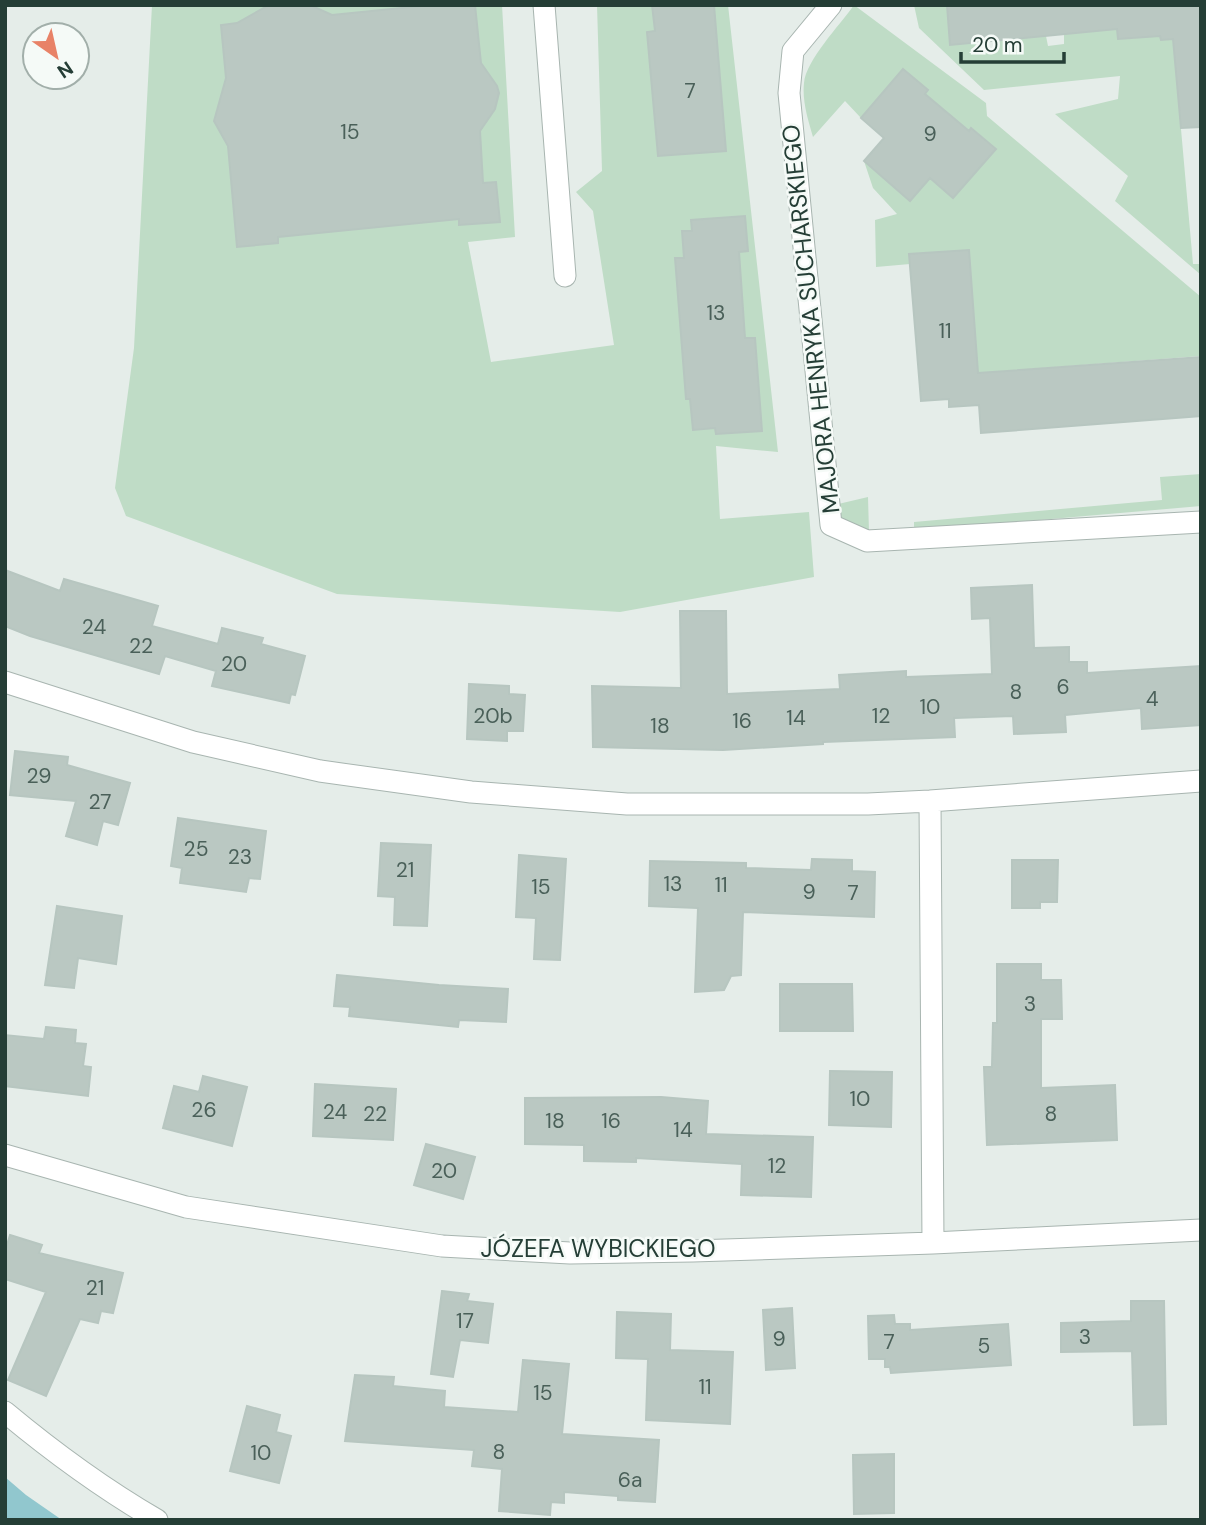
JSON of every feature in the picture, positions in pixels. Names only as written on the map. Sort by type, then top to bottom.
[{"type":"street","points":[[544,5],[565,276]]},
{"type":"street","name":"MAJORA HENRYKA SUCHARSKIEGO","points":[[831,5],[793,51],[789,93],[831,524],[867,541],[1201,522]]},
{"type":"street","points":[[5,682],[193,742],[320,771],[471,792],[627,804],[930,801],[1201,780]]},
{"type":"street","points":[[930,801],[933,1243]]},
{"type":"street","name":"JÓZEFA WYBICKIEGO","points":[[5,1155],[186,1207],[442,1246],[570,1253],[933,1243],[1201,1230]]},
{"type":"street","points":[[5,1412],[61,1459],[123,1501],[157,1520]]},
{"type":"green space","points":[[152,5],[502,5],[515,237],[468,242],[491,362],[614,345],[593,211],[576,192],[602,171],[597,5],[728,5],[778,452],[716,446],[720,519],[809,512],[814,577],[620,612],[337,594],[126,516],[115,488],[134,348]]},
{"type":"green space","points":[[854,5],[986,103],[987,116],[1201,297],[1201,356],[978,373],[969,250],[910,254],[910,264],[876,267],[875,220],[897,214],[873,188],[864,161],[910,201],[930,178],[953,198],[996,149],[972,128],[969,131],[925,94],[928,90],[903,69],[861,118],[845,101],[813,137],[804,97],[806,74],[817,53]]},
{"type":"green space","points":[[914,5],[947,5],[950,45],[977,42],[978,53],[995,51],[994,41],[1046,36],[1048,46],[1064,44],[1064,34],[1117,29],[1118,39],[1135,38],[1159,25],[1161,40],[1173,39],[1193,264],[1201,264],[1201,275],[1115,201],[1128,176],[1055,114],[1118,99],[1120,76],[984,90],[919,28]]},
{"type":"green space","points":[[1201,474],[1201,506],[914,531],[914,522],[1162,500],[1160,477]]},
{"type":"green space","points":[[868,497],[869,532],[848,544],[834,505]]},
{"type":"water","points":[[5,1477],[26,1495],[62,1520],[5,1520]]},
{"type":"building","points":[[269,5],[310,5],[332,15],[431,5],[475,5],[481,63],[499,93],[495,109],[480,131],[483,183],[496,182],[500,222],[459,225],[459,219],[278,237],[278,243],[237,247],[228,146],[214,121],[226,78],[221,25],[237,23]]},
{"type":"building","points":[[652,5],[714,5],[726,151],[658,156],[647,32],[655,31]]},
{"type":"building","points":[[947,5],[1201,5],[1201,127],[1181,128],[1173,39],[1161,40],[1160,36],[1118,39],[1117,29],[950,45]]},
{"type":"building","points":[[903,69],[928,90],[925,94],[969,131],[971,128],[996,149],[953,198],[930,178],[910,201],[864,161],[884,138],[861,118]]},
{"type":"building","points":[[745,216],[748,251],[739,252],[745,338],[755,338],[762,431],[716,434],[715,428],[693,430],[690,399],[686,399],[675,258],[684,258],[682,231],[692,231],[691,220]]},
{"type":"building","points":[[969,250],[978,373],[1201,357],[1201,416],[981,433],[979,405],[949,407],[949,399],[921,401],[909,254]]},
{"type":"building","points":[[5,570],[60,591],[64,579],[158,606],[152,626],[218,644],[222,628],[263,638],[261,644],[305,656],[295,695],[291,694],[289,703],[212,686],[216,671],[165,656],[159,674],[30,636],[5,626]]},
{"type":"building","points":[[1032,585],[1034,648],[1069,647],[1069,662],[1087,662],[1087,673],[1201,666],[1201,725],[1142,729],[1141,708],[1065,715],[1066,732],[1014,734],[1013,716],[954,718],[955,737],[823,742],[723,750],[593,747],[592,686],[681,688],[680,611],[726,611],[727,694],[840,689],[839,675],[906,671],[906,677],[992,674],[990,618],[972,619],[971,588]]},
{"type":"building","points":[[469,684],[509,686],[509,694],[525,695],[523,731],[507,731],[507,741],[467,739]]},
{"type":"building","points":[[15,751],[68,757],[67,765],[130,783],[118,825],[103,821],[97,845],[66,836],[76,801],[10,795]]},
{"type":"building","points":[[178,818],[266,831],[260,879],[249,878],[246,892],[180,883],[182,868],[171,866]]},
{"type":"building","points":[[381,843],[431,845],[427,926],[394,925],[395,897],[378,896]]},
{"type":"building","points":[[519,855],[566,859],[560,960],[534,959],[536,918],[516,917]]},
{"type":"building","points":[[812,859],[852,860],[852,871],[875,872],[874,917],[743,912],[741,975],[731,976],[724,990],[695,992],[698,908],[649,906],[650,861],[746,863],[746,868],[811,870]]},
{"type":"building","points":[[1012,860],[1058,860],[1057,902],[1040,902],[1040,908],[1012,908]]},
{"type":"building","points":[[57,906],[122,916],[116,964],[78,958],[74,988],[45,985]]},
{"type":"building","points":[[997,964],[1041,964],[1041,980],[1061,980],[1062,1019],[1041,1019],[1041,1088],[1115,1085],[1117,1140],[987,1145],[984,1067],[992,1067],[993,1023],[997,1023]]},
{"type":"building","points":[[337,975],[508,989],[506,1022],[459,1020],[458,1027],[349,1016],[350,1007],[334,1006]]},
{"type":"building","points":[[780,984],[852,984],[853,1031],[780,1031]]},
{"type":"building","points":[[46,1027],[76,1030],[75,1043],[86,1044],[83,1066],[91,1067],[88,1096],[5,1086],[5,1035],[44,1039]]},
{"type":"building","points":[[830,1071],[892,1072],[891,1127],[829,1125]]},
{"type":"building","points":[[203,1076],[247,1087],[232,1146],[163,1128],[174,1086],[199,1092]]},
{"type":"building","points":[[315,1084],[396,1089],[393,1140],[313,1136]]},
{"type":"building","points":[[661,1097],[708,1101],[706,1134],[813,1137],[811,1197],[741,1195],[742,1164],[636,1158],[636,1162],[584,1161],[584,1145],[525,1144],[525,1098]]},
{"type":"building","points":[[426,1144],[475,1157],[463,1199],[414,1185]]},
{"type":"building","points":[[10,1235],[42,1245],[39,1253],[123,1273],[113,1313],[101,1311],[98,1323],[80,1319],[46,1396],[8,1380],[46,1292],[5,1279],[5,1252]]},
{"type":"building","points":[[442,1291],[469,1294],[467,1301],[493,1304],[488,1343],[460,1340],[453,1377],[431,1374]]},
{"type":"building","points":[[1131,1301],[1164,1301],[1166,1424],[1134,1425],[1132,1351],[1061,1352],[1061,1323],[1131,1321]]},
{"type":"building","points":[[792,1308],[795,1368],[766,1370],[763,1310]]},
{"type":"building","points":[[617,1312],[671,1314],[670,1350],[733,1352],[730,1424],[646,1420],[648,1359],[616,1358]]},
{"type":"building","points":[[894,1315],[895,1324],[910,1324],[910,1330],[1008,1324],[1011,1365],[891,1373],[890,1367],[885,1367],[885,1359],[869,1359],[868,1316]]},
{"type":"building","points":[[523,1360],[569,1364],[562,1434],[659,1440],[655,1502],[564,1492],[564,1503],[551,1502],[550,1515],[499,1511],[502,1469],[472,1466],[474,1450],[345,1441],[355,1375],[394,1377],[393,1386],[445,1391],[444,1407],[518,1412]]},
{"type":"building","points":[[247,1406],[280,1415],[276,1432],[291,1436],[279,1483],[230,1471]]},
{"type":"building","points":[[894,1454],[894,1513],[854,1514],[853,1455]]}]
